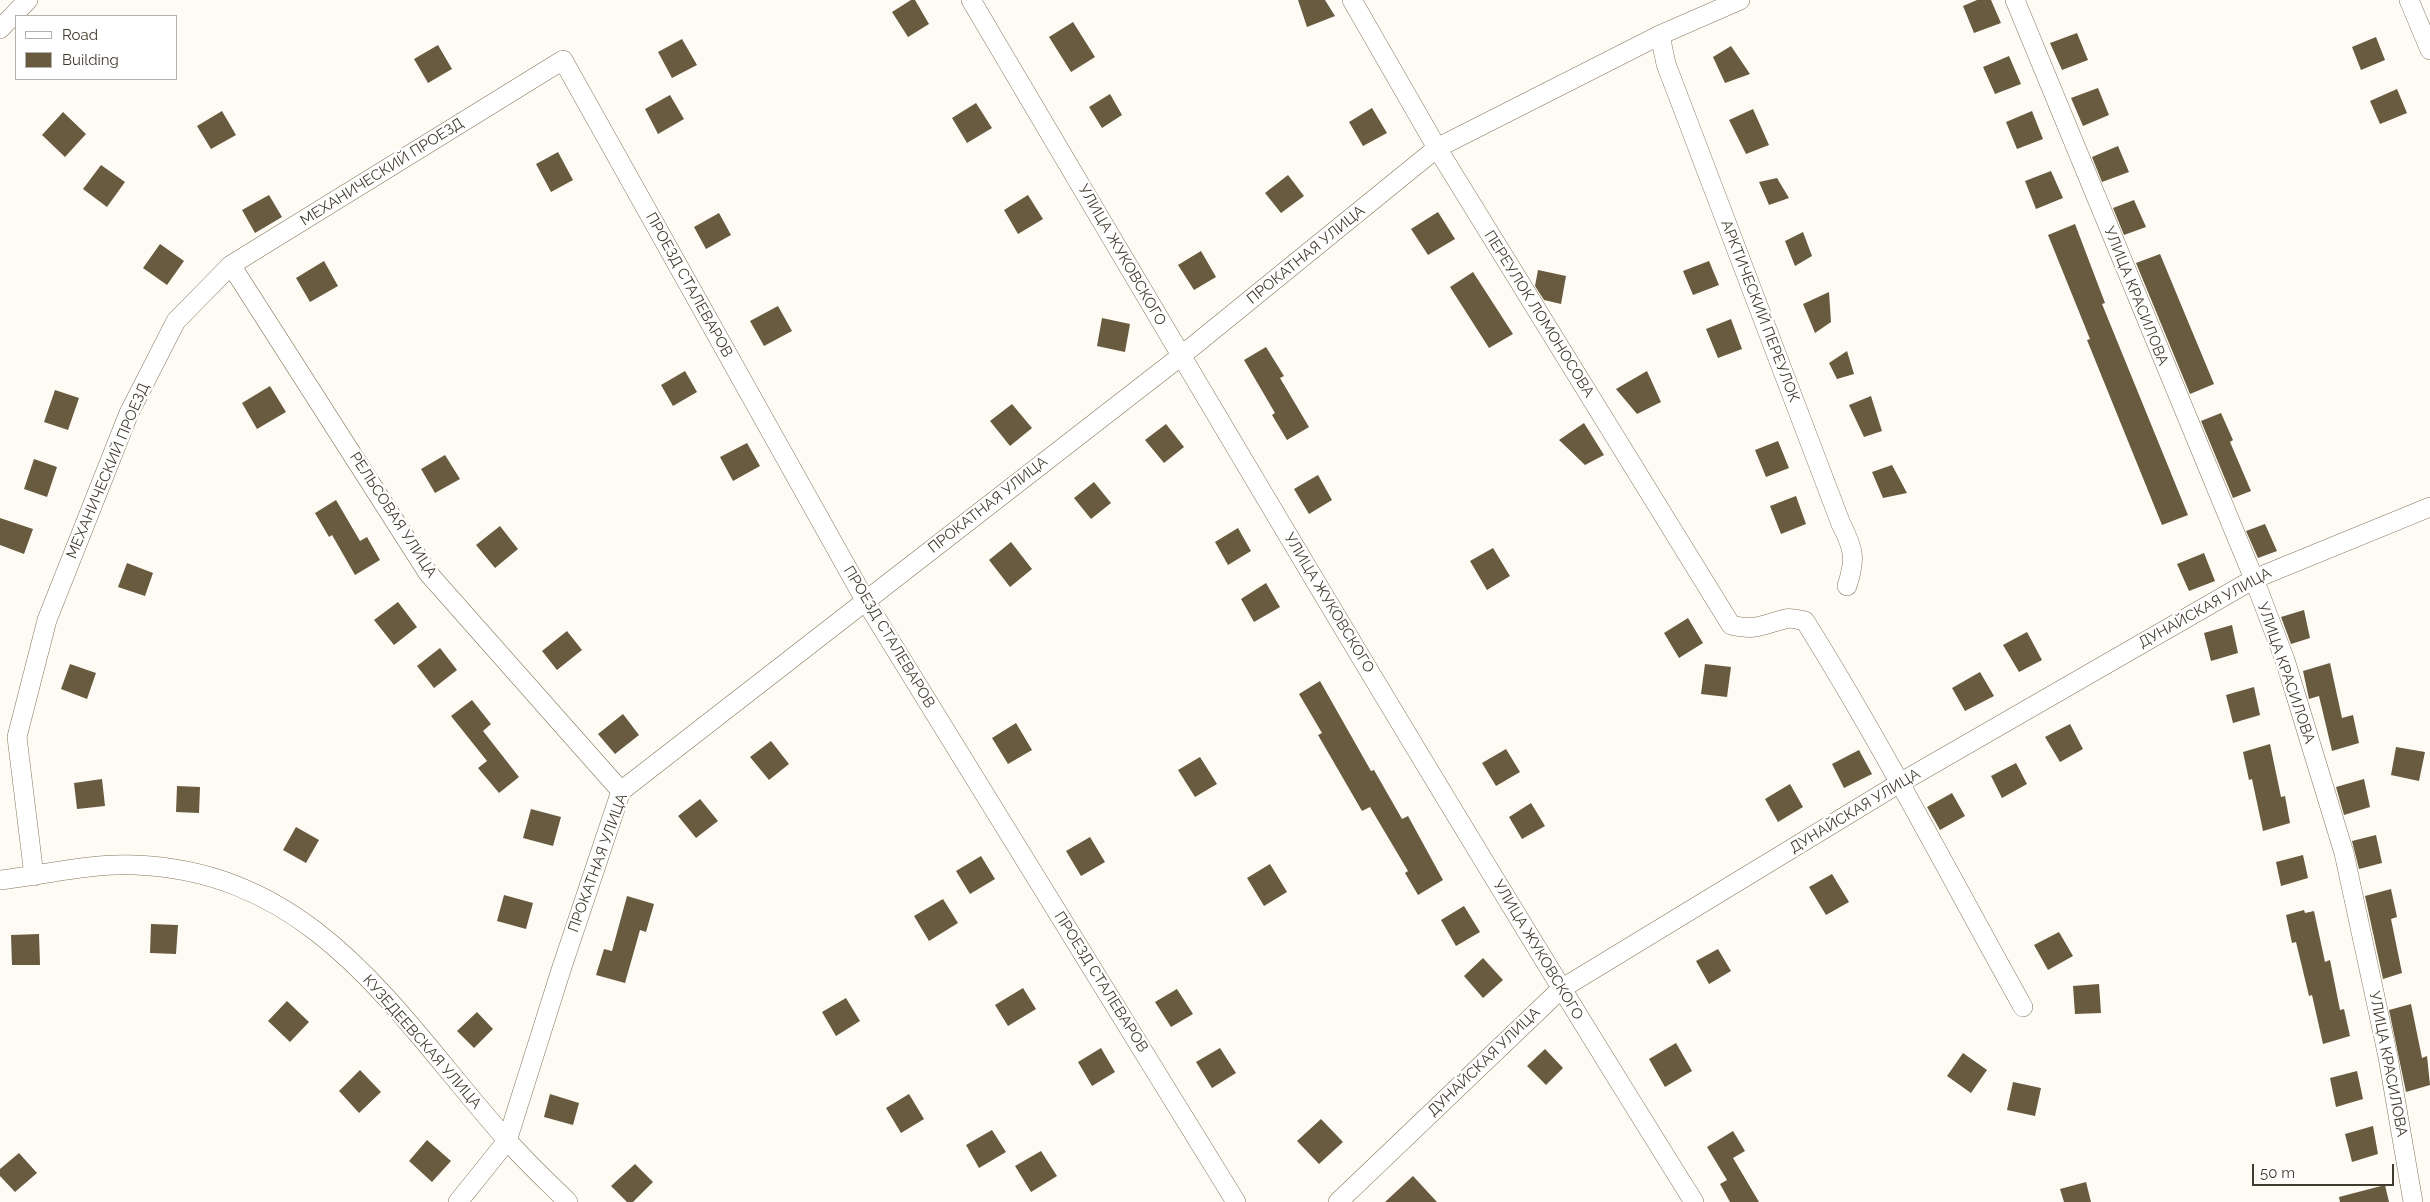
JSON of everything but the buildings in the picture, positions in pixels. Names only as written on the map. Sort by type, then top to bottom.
[{"type":"street","points":[[0,29],[28,0]]},
{"type":"street","name":"УЛИЦА ЖУКОВСКОГО","points":[[972,0],[1181,356],[1561,989],[1694,1202]]},
{"type":"street","name":"ПЕРЕУЛОК ЛОМОНОСОВА","points":[[1352,0],[1437,148],[1731,625],[1747,629],[1767,626],[1787,618],[1805,620],[1860,710],[1898,784]]},
{"type":"street","name":"ПРОКАТНАЯ УЛИЦА","points":[[458,1202],[507,1141],[561,970],[621,791],[1181,356],[1437,148],[1660,35],[1740,0]]},
{"type":"street","name":"УЛИЦА КРАСИЛОВА","points":[[2015,0],[2254,578],[2285,660],[2344,853],[2388,1057],[2414,1202]]},
{"type":"street","points":[[2409,0],[2430,50]]},
{"type":"street","name":"АРКТИЧЕСКИЙ ПЕРЕУЛОК","points":[[1660,35],[1666,64],[1842,524],[1852,545],[1854,566],[1846,586]]},
{"type":"street","name":"МЕХАНИЧЕСКИЙ ПРОЕЗД","points":[[34,876],[17,737],[46,620],[129,413],[176,321],[231,265],[563,60]]},
{"type":"street","name":"ПРОЕЗД СТАЛЕВАРОВ","points":[[563,60],[865,600],[1236,1202]]},
{"type":"street","name":"РЕЛЬСОВАЯ УЛИЦА","points":[[231,265],[428,573],[621,791]]},
{"type":"street","name":"ДУНАЙСКАЯ УЛИЦА","points":[[1338,1202],[1561,989],[1898,784],[2254,578],[2430,507]]},
{"type":"street","points":[[1898,784],[2023,1007]]},
{"type":"street","name":"КУЗЕДЕЕВСКАЯ УЛИЦА","points":[[0,880],[98,866],[135,865],[201,873],[231,883],[280,905],[322,934],[386,996],[507,1141],[568,1202]]}]
